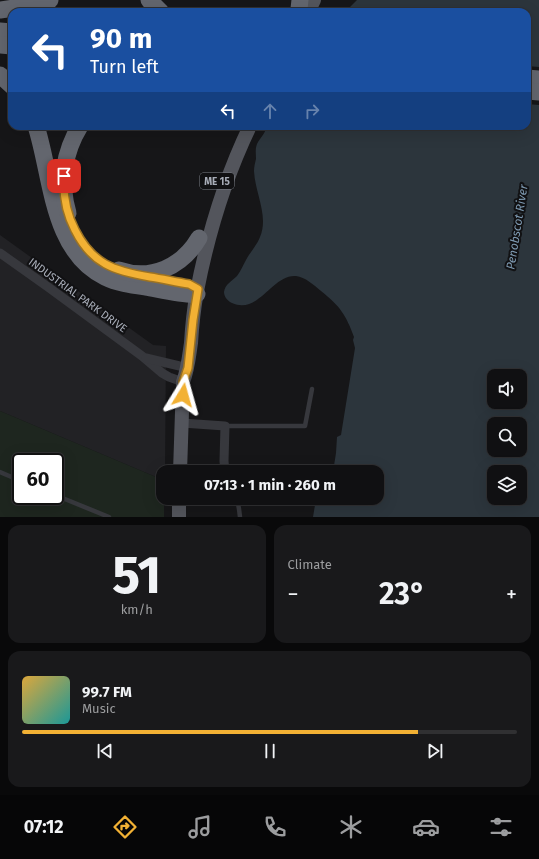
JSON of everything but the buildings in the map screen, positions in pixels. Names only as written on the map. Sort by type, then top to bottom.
[{"type":"highway","points":[[14,8],[50,0]]},
{"type":"highway","points":[[149,0],[157,8]]},
{"type":"highway","points":[[0,75],[8,82]]},
{"type":"highway","points":[[37,130],[59,218],[68,239],[78,256],[93,270],[110,279],[129,284],[193,290]]},
{"type":"highway","name":"ME 15","points":[[78,130],[69,149],[65,169],[65,196],[69,216],[80,240],[93,255],[111,267],[133,274],[149,274],[170,266],[185,256],[193,248],[199,238]]},
{"type":"highway","points":[[133,274],[193,290]]},
{"type":"main road","points":[[301,7],[314,0]]},
{"type":"main road","name":"ME 15","points":[[199,238],[217,181],[238,130]]},
{"type":"main road","points":[[180,465],[183,382],[180,374],[184,367],[181,343],[193,290],[207,248],[218,207],[232,168],[248,130]]},
{"type":"main road","points":[[193,290],[199,238]]},
{"type":"main road","points":[[179,517],[180,505]]},
{"type":"street","name":"INDUSTRIAL PARK DRIVE","points":[[0,253],[142,356],[169,378],[183,382]]},
{"type":"street","name":"INDUSTRIAL PARK DRIVE","points":[[142,356],[184,367]]},
{"type":"street","points":[[182,423],[225,426],[224,465]]},
{"type":"lane","points":[[225,426],[305,426],[312,389]]},
{"type":"lane","points":[[0,472],[12,477]]},
{"type":"lane","points":[[64,499],[109,517]]},
{"type":"lane","points":[[238,505],[240,517]]},
{"type":"shaded area","points":[[0,235],[153,345],[166,346],[165,465],[156,465],[156,477],[0,411]]},
{"type":"shaded area","points":[[0,411],[156,477],[156,505],[164,505],[164,517],[0,517]]},
{"type":"water","name":"Penobscot River","points":[[357,0],[539,0],[539,517],[313,517],[315,505],[384,505],[384,465],[334,465],[337,437],[341,435],[355,348],[353,340],[354,337],[351,329],[342,311],[333,301],[312,284],[296,276],[287,277],[280,281],[250,304],[242,305],[232,303],[225,296],[224,292],[226,287],[237,276],[259,240],[262,229],[262,213],[254,170],[256,146],[265,130],[531,130],[531,8],[349,8]]},
{"type":"pier","points":[[531,66],[539,67],[539,105],[531,104]]},
{"type":"route","points":[[64,176],[65,202],[69,216],[80,240],[93,255],[111,267],[125,272],[189,284],[198,289],[188,368],[183,382],[183,395]]}]
